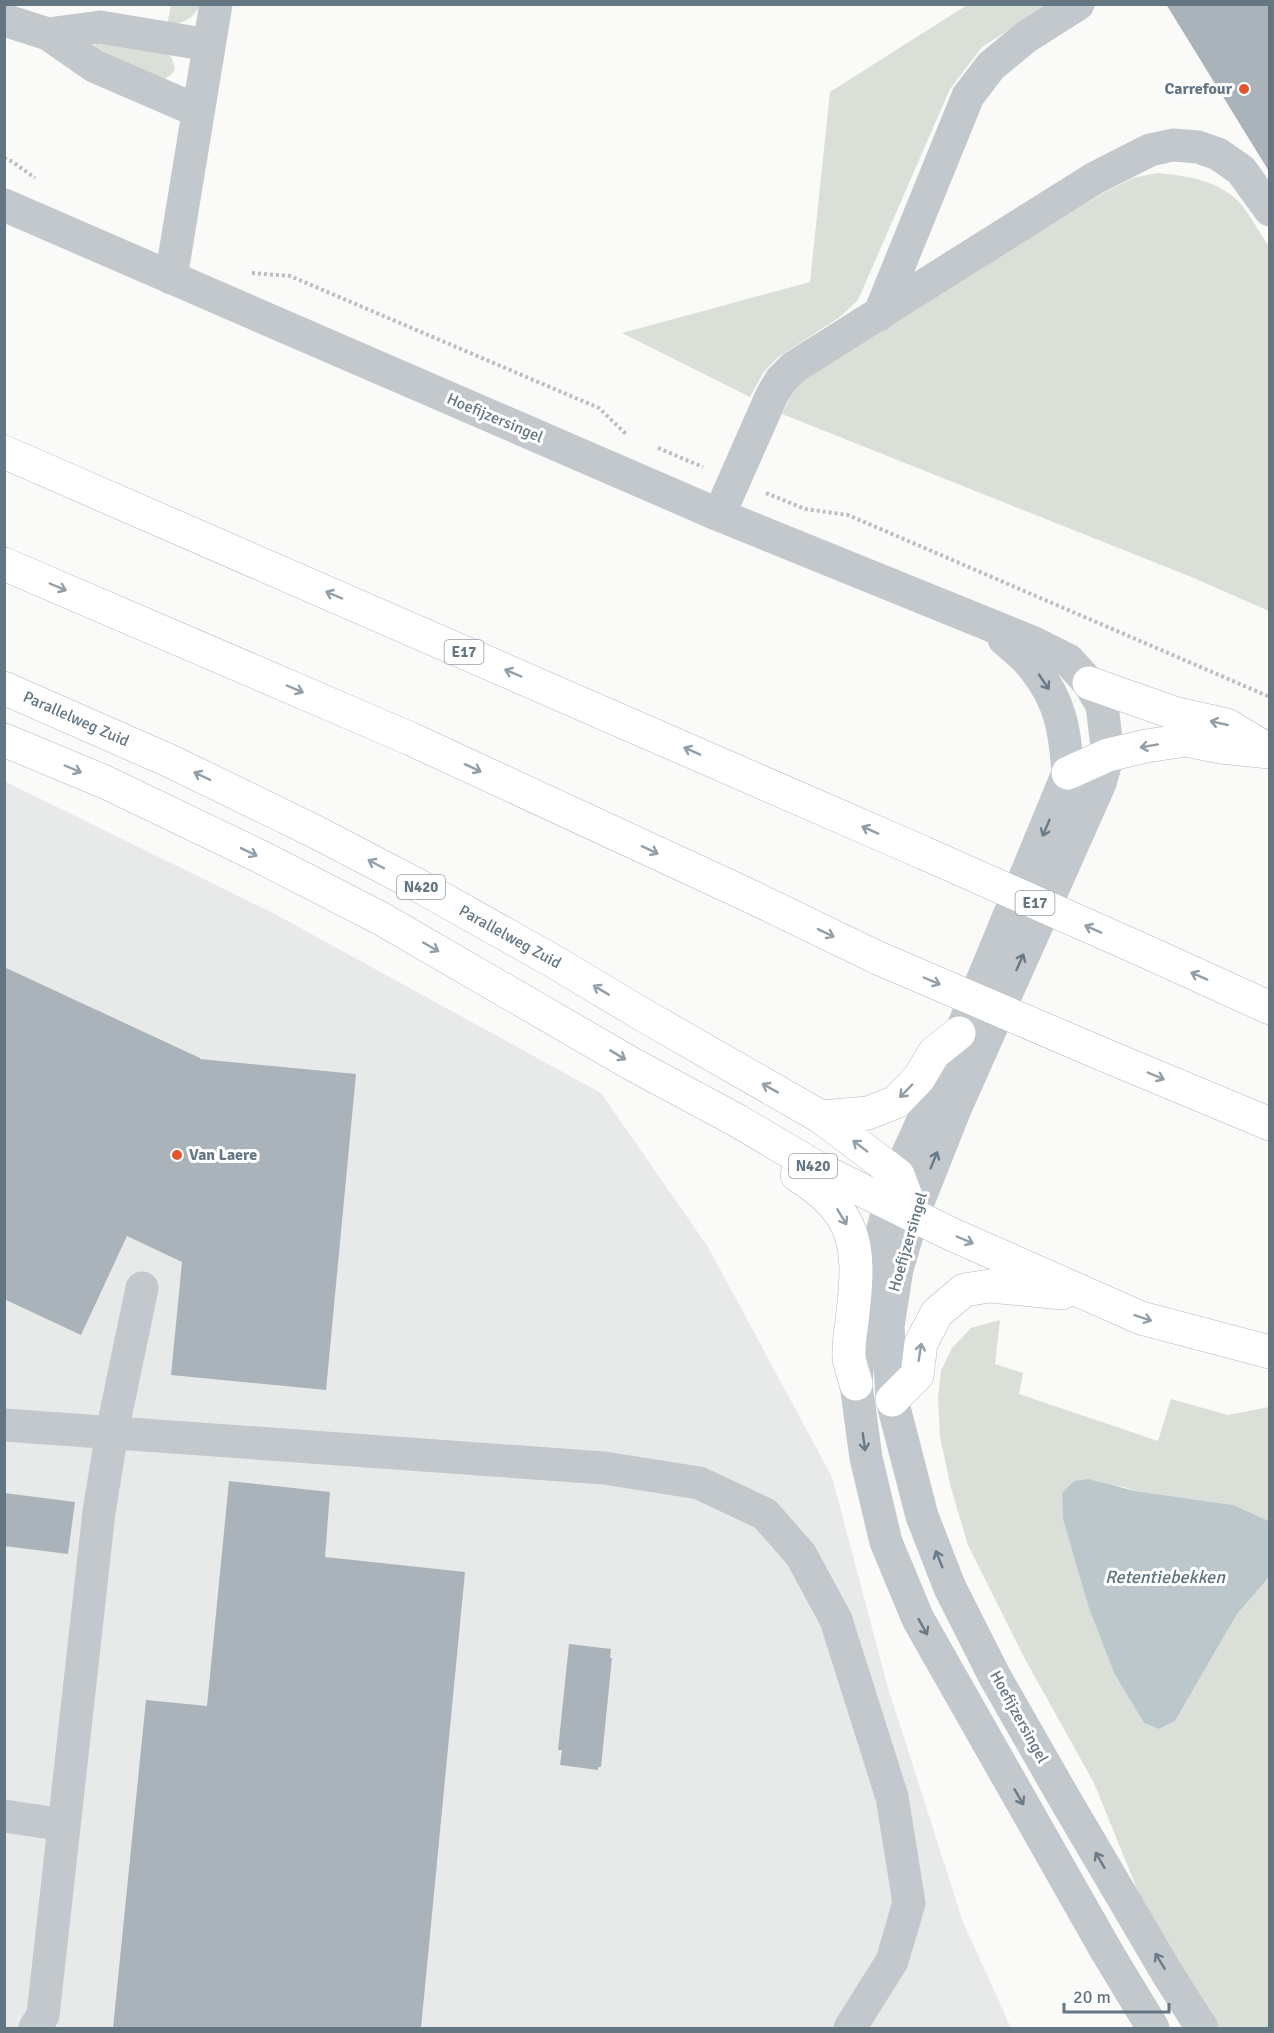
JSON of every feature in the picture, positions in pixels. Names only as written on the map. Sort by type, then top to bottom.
[{"type":"highway","name":"E17","points":[[4,452],[1147,952],[1269,1008]]},
{"type":"highway","points":[[4,564],[411,739],[878,958],[1269,1124]]},
{"type":"highway","points":[[1089,683],[1174,713],[1227,724],[1269,751]]},
{"type":"highway","name":"Parallelweg Zuid","points":[[4,688],[170,761],[314,831],[553,961],[821,1117],[901,1198]]},
{"type":"highway","name":"N420","points":[[4,740],[105,782],[261,857],[380,918],[819,1169],[901,1198]]},
{"type":"highway","points":[[1068,773],[1108,755],[1186,740],[1221,747],[1269,751]]},
{"type":"highway","points":[[821,1117],[868,1113],[896,1102],[919,1078],[934,1053],[959,1033]]},
{"type":"highway","points":[[738,1121],[783,1166],[831,1200],[846,1222],[855,1249],[857,1276],[849,1356],[856,1384]]},
{"type":"highway","points":[[901,1198],[1089,1296],[1141,1318],[1269,1352]]},
{"type":"highway","points":[[892,1400],[917,1375],[921,1343],[937,1313],[964,1290],[990,1286],[1089,1296]]},
{"type":"street","points":[[171,278],[216,4]]},
{"type":"street","points":[[879,315],[968,96],[991,66],[1017,44],[1078,4]]},
{"type":"street","points":[[4,20],[48,34],[94,66],[198,111]]},
{"type":"street","points":[[48,34],[100,27],[209,45]]},
{"type":"street","points":[[719,515],[772,395],[781,380],[794,368],[1095,178],[1150,150],[1173,145],[1197,147],[1218,154],[1241,170],[1269,210]]},
{"type":"street","name":"Hoefijzersingel","points":[[4,205],[719,515],[1032,642],[1068,660],[1089,683],[1102,705],[1108,755],[1100,783],[955,1109],[901,1198],[897,1269],[888,1326],[892,1400],[922,1516],[950,1588],[995,1677],[1046,1767],[1202,2028]]},
{"type":"street","name":"Hoefijzersingel","points":[[989,624],[1033,666],[1053,696],[1065,735],[1068,773],[959,1033],[901,1198],[872,1268],[861,1321],[856,1384],[866,1458],[886,1542],[918,1619],[1153,2028]]},
{"type":"street","points":[[35,2028],[43,2015],[99,1512],[112,1432],[142,1288]]},
{"type":"street","points":[[4,1425],[604,1468],[699,1483],[765,1514],[801,1555],[836,1620],[892,1797],[909,1903],[892,1961],[850,2028]]},
{"type":"street","points":[[4,1816],[64,1825]]},
{"type":"path","points":[[4,158],[38,180]]},
{"type":"path","points":[[243,273],[290,276],[599,408],[624,433],[634,438]]},
{"type":"path","points":[[654,446],[805,509],[848,515],[1269,697]]},
{"type":"shaded area","points":[[171,5],[200,5],[187,20],[167,25]]},
{"type":"shaded area","points":[[967,5],[1047,5],[982,47],[950,89],[858,300],[840,317],[778,357],[763,373],[750,397],[622,333],[810,282],[830,92]]},
{"type":"shaded area","points":[[101,43],[166,53],[172,58],[175,69],[164,79],[104,55],[94,47]]},
{"type":"shaded area","points":[[1157,173],[1200,180],[1220,188],[1238,201],[1269,247],[1269,611],[1189,576],[782,414],[793,391],[808,374],[1100,195],[1133,178]]},
{"type":"shaded area","points":[[4,781],[273,913],[601,1093],[708,1247],[832,1477],[888,1688],[963,1922],[1011,2028],[5,2028]]},
{"type":"shaded area","points":[[1000,1320],[995,1364],[1023,1373],[1019,1394],[1158,1441],[1171,1399],[1228,1415],[1269,1407],[1269,1521],[1233,1505],[1135,1491],[1124,1487],[1074,1481],[1062,1493],[1063,1519],[1115,1675],[1144,1723],[1159,1729],[1175,1721],[1237,1614],[1269,1577],[1269,2028],[1218,2028],[1188,1982],[1144,1906],[1094,1783],[1025,1659],[968,1545],[951,1488],[940,1437],[938,1398],[941,1371],[952,1348],[971,1328]]},
{"type":"water","name":"Retentiebekken","points":[[1088,1479],[1135,1491],[1233,1505],[1269,1521],[1269,1577],[1237,1614],[1175,1721],[1159,1729],[1144,1723],[1115,1675],[1089,1608],[1063,1519],[1062,1493],[1074,1481]]},
{"type":"building","name":"Carrefour","points":[[1166,4],[1270,4],[1270,173]]},
{"type":"building","name":"Van Laere","points":[[4,967],[200,1059],[356,1074],[326,1390],[171,1375],[182,1262],[127,1236],[81,1335],[4,1299]]},
{"type":"building","points":[[229,1481],[330,1492],[325,1557],[465,1572],[421,2028],[113,2028],[146,1700],[207,1706]]},
{"type":"building","points":[[4,1493],[75,1502],[68,1554],[4,1546]]},
{"type":"building","points":[[569,1644],[611,1649],[601,1767],[598,1767],[598,1770],[560,1765],[562,1750],[558,1750]]},
{"type":"place","name":"Carrefour","points":[[1244,89]]},
{"type":"place","name":"Van Laere","points":[[177,1155]]}]
